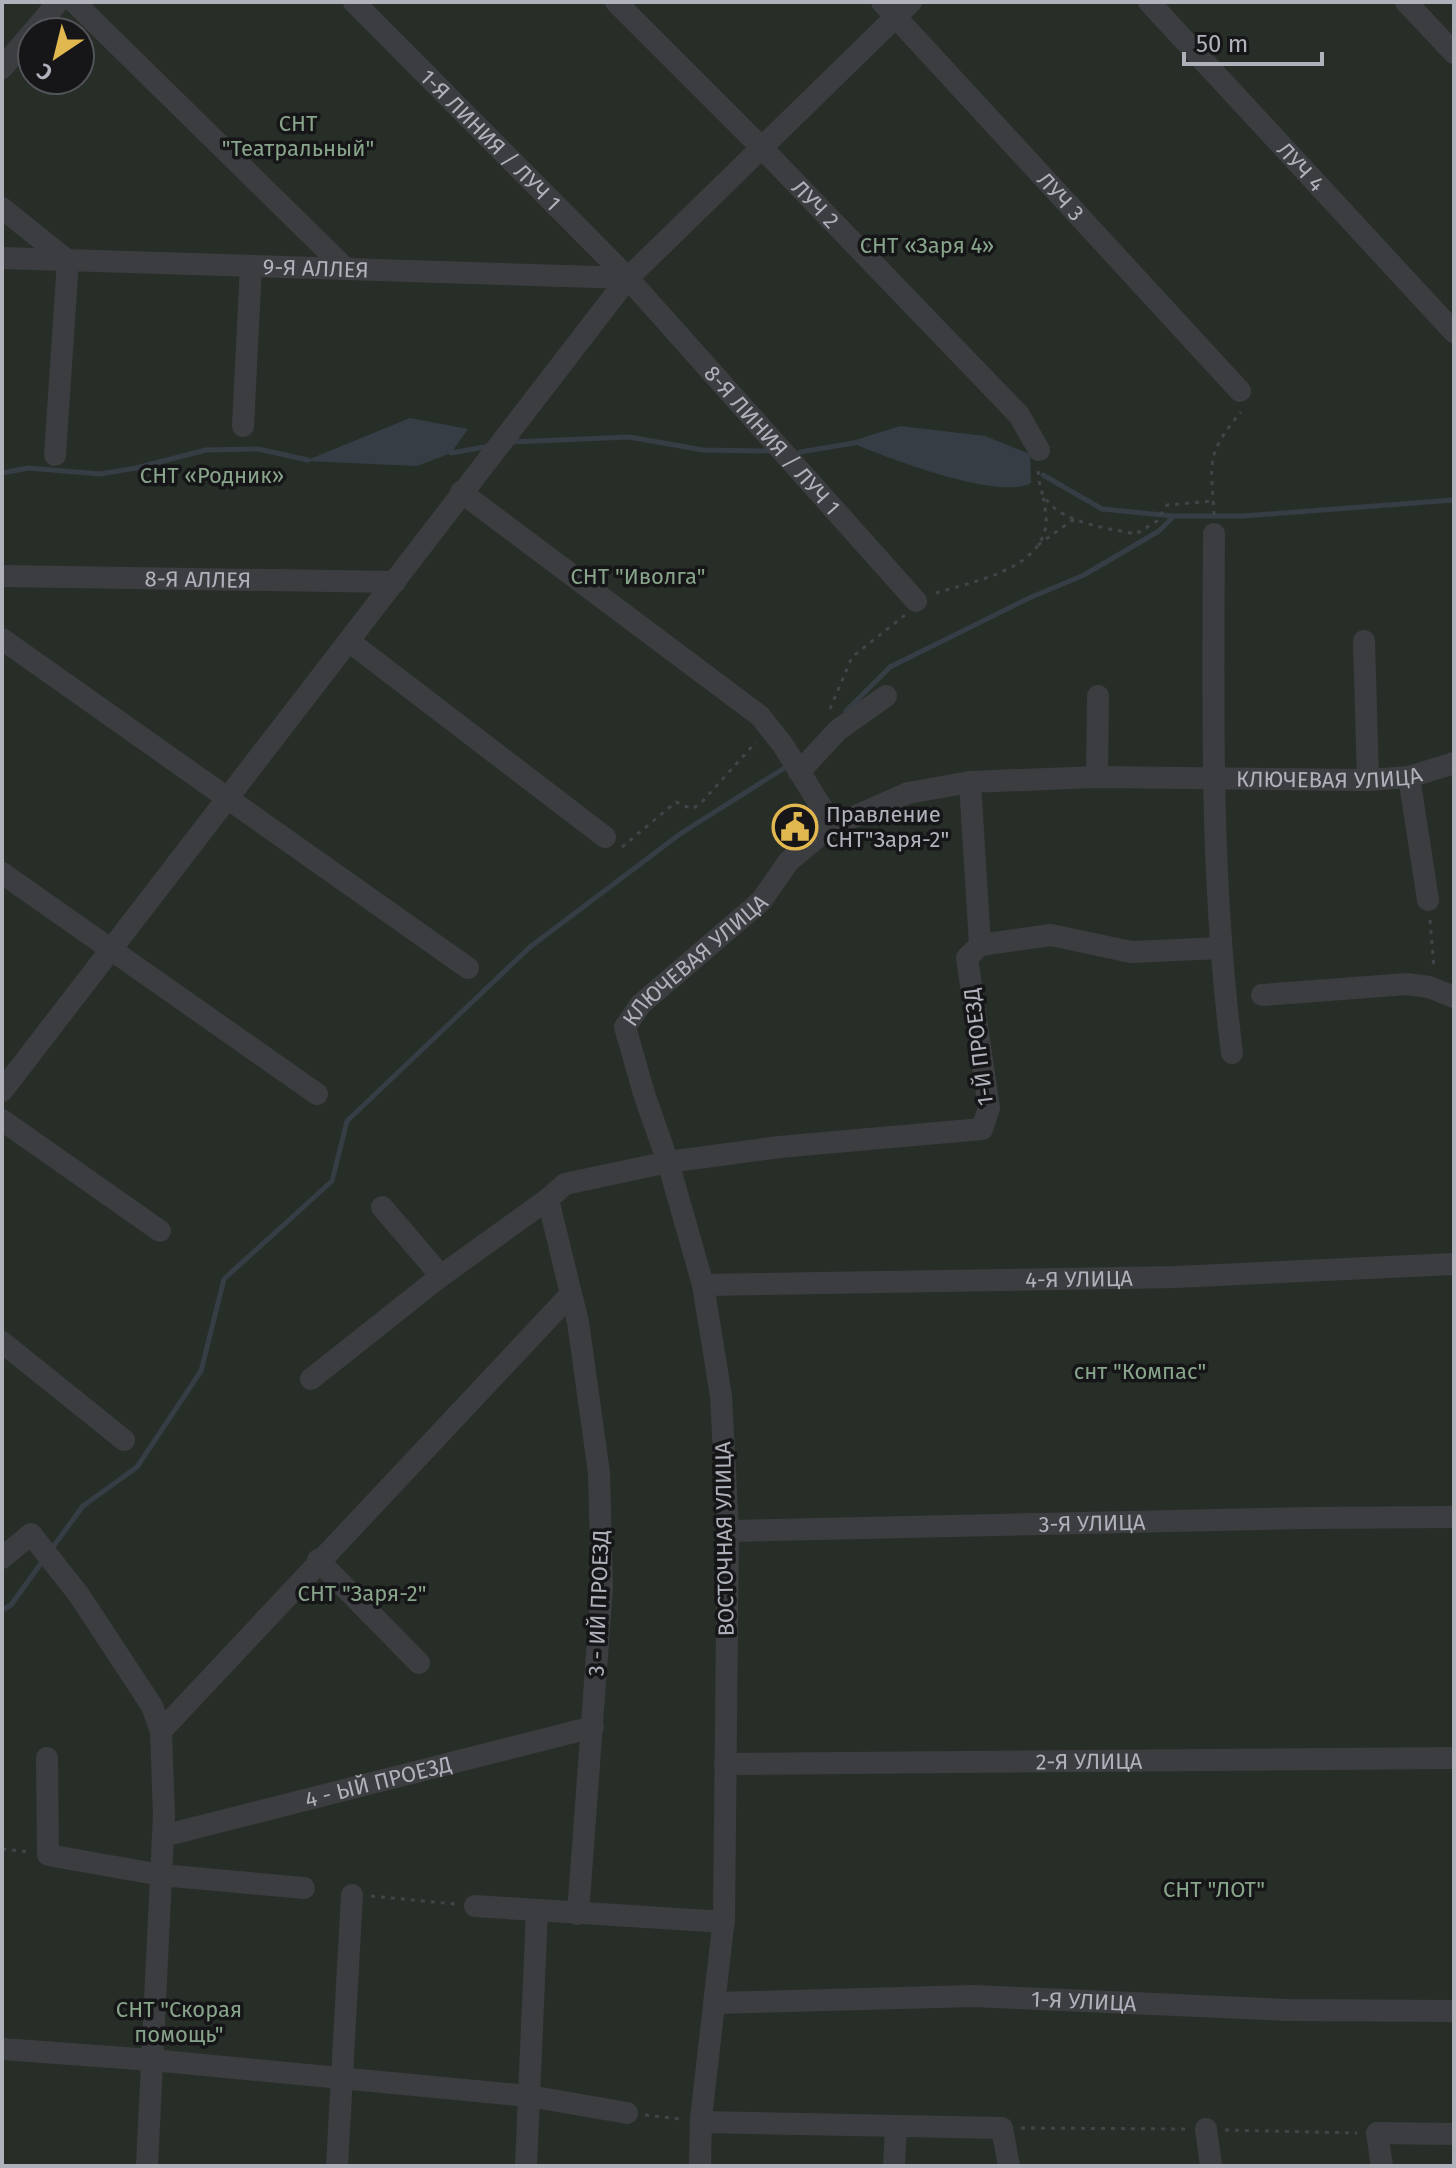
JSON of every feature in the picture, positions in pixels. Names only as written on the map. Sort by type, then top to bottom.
[{"type":"street","points":[[74,2],[346,269]]},
{"type":"street","name":"1-Я ЛИНИЯ / ЛУЧ 1","points":[[354,2],[628,278]]},
{"type":"street","name":"ЛУЧ 2","points":[[616,2],[762,148],[1019,415],[1039,450]]},
{"type":"street","name":"ЛУЧ 4","points":[[1149,2],[1454,332]]},
{"type":"street","points":[[1406,2],[1454,53]]},
{"type":"street","points":[[2,1091],[628,278],[762,148],[896,7]]},
{"type":"street","name":"ЛУЧ 3","points":[[896,7],[1240,391]]},
{"type":"street","points":[[2,68],[16,51]]},
{"type":"street","points":[[2,208],[68,261],[55,455]]},
{"type":"street","name":"9-Я АЛЛЕЯ","points":[[2,258],[628,278]]},
{"type":"street","points":[[243,426],[251,266]]},
{"type":"street","name":"8-Я ЛИНИЯ / ЛУЧ 1","points":[[628,278],[916,601]]},
{"type":"street","points":[[461,492],[744,702],[769,727],[833,826]]},
{"type":"street","points":[[1214,534],[1212,777],[1221,948],[1232,1053]]},
{"type":"street","name":"8-Я АЛЛЕЯ","points":[[2,576],[395,582]]},
{"type":"street","points":[[2,639],[468,968]]},
{"type":"street","points":[[1364,641],[1368,780]]},
{"type":"street","points":[[350,642],[605,837]]},
{"type":"street","points":[[796,765],[886,696]]},
{"type":"street","points":[[1097,777],[1098,696]]},
{"type":"street","name":"КЛЮЧЕВАЯ УЛИЦА","points":[[668,1162],[625,1027],[641,1004],[761,901],[789,861],[833,826],[908,793],[970,782],[1097,777],[1368,780],[1409,777],[1454,763]]},
{"type":"street","points":[[1409,777],[1428,900]]},
{"type":"street","points":[[970,782],[980,945],[1051,935],[1131,952],[1221,948]]},
{"type":"street","points":[[2,873],[317,1094]]},
{"type":"street","name":"1-Й ПРОЕЗД","points":[[668,1162],[739,1151],[982,1129],[989,1108],[967,958],[980,945]]},
{"type":"street","points":[[1262,995],[1407,984],[1445,993]]},
{"type":"street","points":[[2,1120],[160,1231]]},
{"type":"street","points":[[311,1379],[441,1276],[565,1184],[668,1162]]},
{"type":"street","name":"ВОСТОЧНАЯ УЛИЦА","points":[[668,1162],[703,1285],[721,1396],[728,1531],[724,1922],[701,2122],[700,2166]]},
{"type":"street","points":[[161,1731],[318,1560],[571,1294],[548,1199]]},
{"type":"street","points":[[382,1207],[441,1276]]},
{"type":"street","name":"4-Я УЛИЦА","points":[[703,1285],[1176,1277],[1454,1264]]},
{"type":"street","name":"3 - ИЙ ПРОЕЗД","points":[[571,1294],[578,1322],[599,1473],[602,1587],[578,1914]]},
{"type":"street","points":[[2,1342],[124,1440]]},
{"type":"street","name":"3-Я УЛИЦА","points":[[728,1531],[1454,1517]]},
{"type":"street","points":[[2,1558],[31,1534],[152,1706],[161,1731],[163,1836],[147,2166]]},
{"type":"street","points":[[318,1560],[419,1663]]},
{"type":"street","name":"4 - ЫЙ ПРОЕЗД","points":[[163,1836],[593,1727]]},
{"type":"street","points":[[47,1758],[48,1855],[161,1875],[304,1888]]},
{"type":"street","name":"2-Я УЛИЦА","points":[[725,1764],[1454,1758]]},
{"type":"street","points":[[337,2166],[352,1895]]},
{"type":"street","points":[[475,1906],[724,1922]]},
{"type":"street","points":[[526,2166],[537,1911]]},
{"type":"street","name":"1-Я УЛИЦА","points":[[714,2003],[974,1996],[1287,2010],[1454,2011]]},
{"type":"street","points":[[2,2049],[529,2096],[627,2113]]},
{"type":"street","points":[[701,2122],[1002,2128],[1009,2166]]},
{"type":"street","points":[[894,2166],[896,2128]]},
{"type":"street","points":[[1206,2129],[1211,2166]]},
{"type":"street","points":[[1382,2166],[1377,2133],[1454,2134]]},
{"type":"path","points":[[1214,510],[1210,470],[1216,445],[1245,407],[1246,399],[1240,391]]},
{"type":"path","points":[[1039,450],[1041,491],[1057,510],[1079,520],[1136,534],[1157,521],[1167,505],[1213,501]]},
{"type":"path","points":[[1038,545],[1071,521],[1079,520]]},
{"type":"path","points":[[605,837],[622,847],[676,802],[692,809],[701,803],[769,727]]},
{"type":"path","points":[[1428,900],[1445,993]]},
{"type":"path","points":[[2,1849],[48,1855]]},
{"type":"path","points":[[352,1895],[475,1906]]},
{"type":"path","points":[[627,2113],[701,2122]]},
{"type":"green space","points":[[2,2],[1454,2],[1454,2166],[2,2166]]},
{"type":"shaded area","points":[[410,418],[468,429],[451,453],[417,466],[305,461]]},
{"type":"shaded area","points":[[900,426],[985,436],[1030,454],[1031,483],[1015,487],[968,482],[849,442]]},
{"type":"waterway","points":[[511,442],[629,437],[703,450],[772,451]]},
{"type":"waterway","points":[[800,452],[854,443]]},
{"type":"waterway","points":[[449,451],[490,446]]},
{"type":"waterway","points":[[2,473],[28,468],[100,474],[206,450],[258,449],[308,460]]},
{"type":"waterway","points":[[1043,475],[1102,509],[1173,516]]},
{"type":"waterway","points":[[846,711],[890,667],[1027,599],[1084,575],[1159,531],[1174,516],[1243,516],[1454,500]]},
{"type":"waterway","points":[[50,1551],[83,1506],[137,1467],[201,1371],[224,1279],[332,1181],[347,1121],[530,947],[680,834],[789,765]]},
{"type":"waterway","points":[[2,1610],[11,1605],[44,1559]]},
{"type":"place","name":"Правление СНТ\"Заря-2\"","points":[[795,827]]},
{"type":"park label","name":"СНТ \"Театральный\"","points":[[298,136]]},
{"type":"park label","name":"СНТ «Заря 4»","points":[[927,245]]},
{"type":"park label","name":"СНТ «Родник»","points":[[212,475]]},
{"type":"park label","name":"СНТ \"Иволга\"","points":[[638,576]]},
{"type":"park label","name":"снт \"Компас\"","points":[[1140,1371]]},
{"type":"park label","name":"СНТ \"Заря-2\"","points":[[362,1593]]},
{"type":"park label","name":"СНТ \"ЛОТ\"","points":[[1214,1889]]},
{"type":"park label","name":"СНТ \"Скорая помощь\"","points":[[179,2022]]}]
